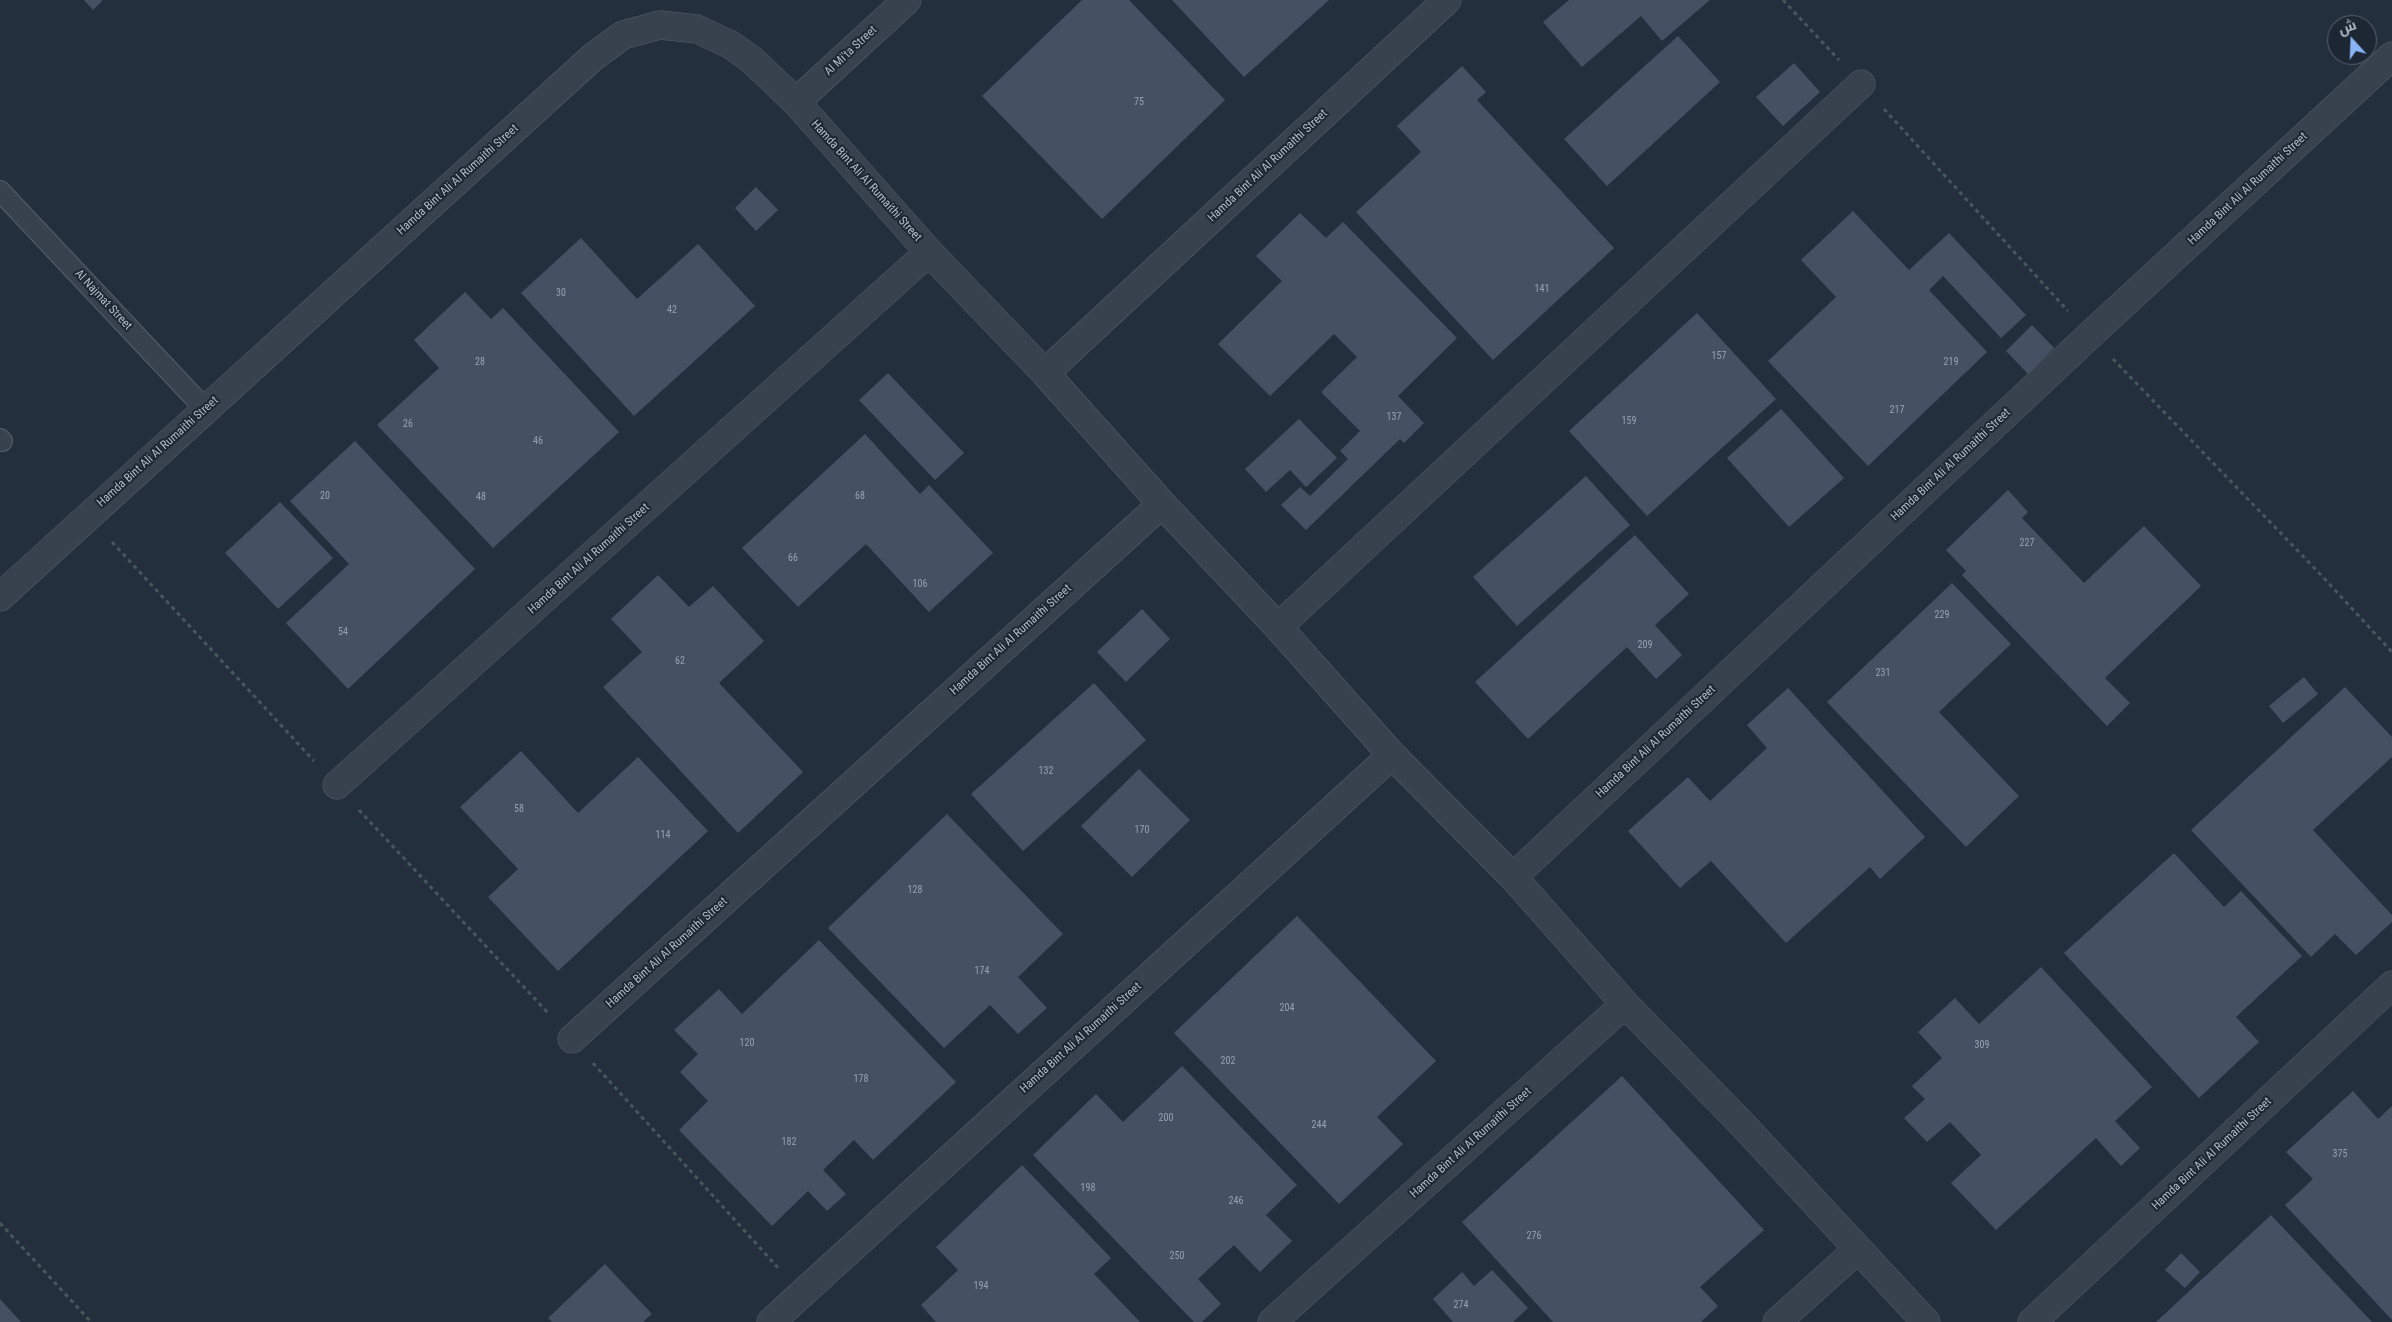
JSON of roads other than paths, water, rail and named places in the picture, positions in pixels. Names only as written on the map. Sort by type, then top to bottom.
[{"type":"street","name":"Al Mi'ta Street","points":[[796,102],[907,0]]},
{"type":"street","name":"Hamda Bint Ali Al Rumaithi Street","points":[[1045,372],[1447,0]]},
{"type":"street","name":"Hamda Bint Ali Al Rumaithi Street","points":[[0,597],[87,515],[206,410],[593,57],[623,35],[660,25],[697,28],[745,55],[796,102],[930,252],[1045,372],[1162,504],[1278,627],[1392,755],[1513,877],[1625,1004],[1742,1124],[1926,1322]]},
{"type":"street","name":"Hamda Bint Ali Al Rumaithi Street","points":[[1513,877],[2090,335],[2392,56]]},
{"type":"street","points":[[1278,627],[1861,84]]},
{"type":"street","name":"Hamda Bint Ali Al Rumaithi Street","points":[[337,785],[930,252]]},
{"type":"street","name":"Hamda Bint Ali Al Rumaithi Street","points":[[572,1039],[1162,504]]},
{"type":"street","name":"Hamda Bint Ali Al Rumaithi Street","points":[[771,1322],[1392,755]]},
{"type":"street","name":"Hamda Bint Ali Al Rumaithi Street","points":[[2032,1322],[2392,986]]},
{"type":"street","name":"Hamda Bint Ali Al Rumaithi Street","points":[[1272,1322],[1625,1004]]},
{"type":"street","points":[[1778,1322],[1858,1249]]},
{"type":"lane","name":"Al Najmat Street","points":[[0,191],[206,410]]}]
